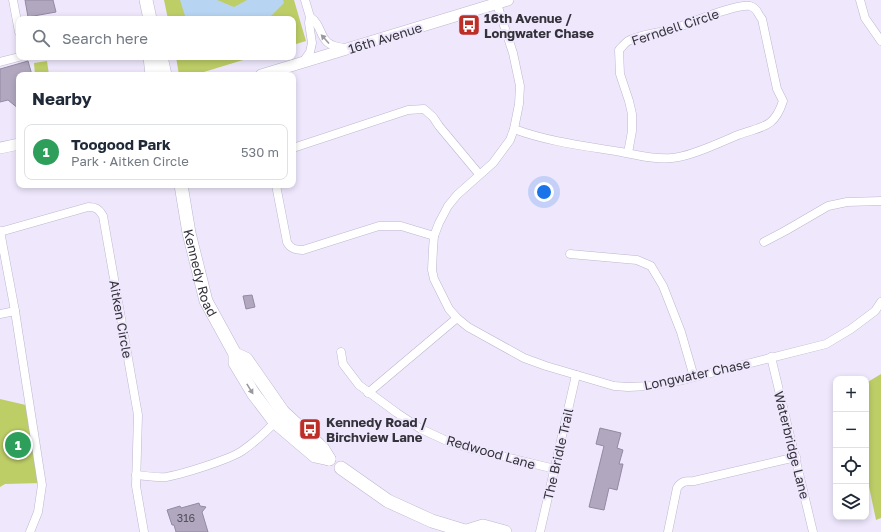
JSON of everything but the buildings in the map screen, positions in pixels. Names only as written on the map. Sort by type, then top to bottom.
[{"type":"main road","points":[[146,0],[149,16]]},
{"type":"main road","name":"16th Avenue","points":[[271,72],[508,0]]},
{"type":"main road","points":[[150,60],[152,72]]},
{"type":"main road","points":[[162,60],[164,72]]},
{"type":"main road","points":[[0,148],[16,145]]},
{"type":"main road","name":"Kennedy Road","points":[[182,188],[189,232],[206,300],[235,354],[235,363],[253,393],[279,417],[315,456],[329,459],[388,501],[432,521],[468,532],[483,526],[505,532]]},
{"type":"street","points":[[13,0],[16,16]]},
{"type":"street","points":[[303,62],[310,52],[312,43],[309,24],[310,18],[305,0]]},
{"type":"street","points":[[860,0],[865,18],[881,41]]},
{"type":"street","name":"Longwater Chase","points":[[497,4],[513,53],[520,86],[519,104],[514,129],[510,140],[493,162],[457,195],[448,206],[434,236],[432,270],[434,279],[449,309],[468,327],[524,358],[614,386],[628,387],[662,384],[826,344],[857,325],[875,311],[881,302]]},
{"type":"street","name":"Ferndell Circle","points":[[514,129],[526,134],[558,142],[628,153],[661,158],[673,158],[689,154],[765,126],[774,121],[783,102],[777,89],[762,19],[759,12],[754,7],[737,7],[673,29],[637,38],[624,44],[619,50],[619,65],[620,74],[632,114],[632,131],[628,153]]},
{"type":"street","points":[[310,18],[314,20],[322,37],[329,44],[340,48],[349,48]]},
{"type":"street","points":[[0,62],[16,58]]},
{"type":"street","points":[[296,147],[408,110],[424,109],[433,117],[480,174]]},
{"type":"street","points":[[277,188],[287,242],[289,246],[295,250],[303,250],[384,226],[402,226],[434,236]]},
{"type":"street","points":[[764,242],[828,206],[847,202],[881,201]]},
{"type":"street","name":"Aitken Circle","points":[[30,532],[38,512],[42,485],[15,311],[0,231],[88,207],[95,207],[103,216],[138,415],[136,486],[144,532]]},
{"type":"street","points":[[570,254],[637,260],[651,266],[663,286],[681,332],[694,377]]},
{"type":"street","points":[[0,314],[15,311]]},
{"type":"street","points":[[368,393],[457,318]]},
{"type":"street","name":"Redwood Lane","points":[[341,352],[343,364],[359,385],[368,393],[421,429],[446,441],[502,457],[555,469]]},
{"type":"street","name":"Waterbridge Lane","points":[[771,357],[813,532]]},
{"type":"street","name":"The Bridle Trail","points":[[540,532],[576,375]]},
{"type":"street","points":[[136,475],[166,477],[186,472],[241,452],[269,430],[279,417]]},
{"type":"street","points":[[668,532],[678,488],[680,484],[685,481],[694,481],[796,457]]},
{"type":"green space","points":[[164,0],[294,0],[306,41],[296,44],[296,16],[167,16]]},
{"type":"green space","points":[[176,60],[243,60],[204,72],[178,72]]},
{"type":"green space","points":[[47,61],[49,72],[35,72],[34,63]]},
{"type":"green space","points":[[881,374],[881,518],[876,520],[869,486],[869,381]]},
{"type":"green space","points":[[0,399],[30,406],[43,483],[5,484],[0,487]]},
{"type":"water","points":[[180,0],[217,0],[234,7],[247,0],[283,0],[284,3],[271,16],[185,16]]},
{"type":"place","name":"16th Avenue / Longwater Chase","points":[[469,25]]},
{"type":"place","name":"Kennedy Road / Birchview Lane","points":[[310,429]]},
{"type":"place","name":"Toogood Park","points":[[18,445]]}]
